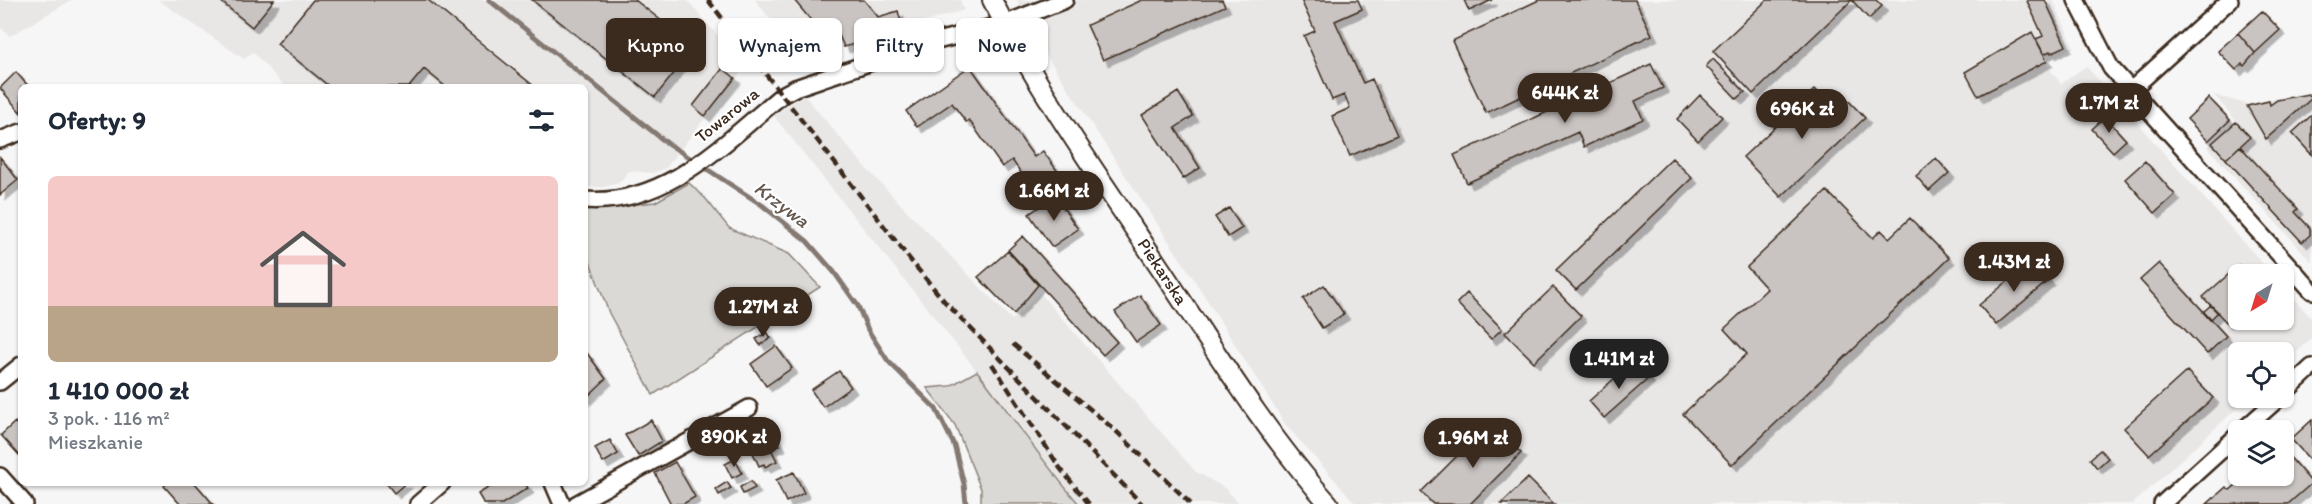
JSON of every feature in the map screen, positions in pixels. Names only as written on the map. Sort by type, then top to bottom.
[{"type":"street","name":"Piekarska","points":[[992,0],[1001,18]]},
{"type":"street","name":"Towarowa","points":[[1019,18],[1065,0]]},
{"type":"street","points":[[2076,0],[2105,60],[2312,291]]},
{"type":"street","points":[[2131,90],[2230,0]]},
{"type":"street","name":"Towarowa","points":[[588,200],[615,199],[642,194],[668,183],[689,171],[782,95],[795,88],[925,44],[956,36]]},
{"type":"street","name":"Piekarska","points":[[1032,72],[1252,406],[1299,470],[1329,504]]},
{"type":"street","points":[[0,140],[18,133]]},
{"type":"street","points":[[0,382],[18,367]]},
{"type":"street","points":[[2294,384],[2312,368]]},
{"type":"street","points":[[576,504],[749,408]]},
{"type":"street","points":[[2254,420],[2268,408]]},
{"type":"street","points":[[2162,504],[2228,444]]},
{"type":"street","points":[[0,476],[25,504]]},
{"type":"street","points":[[418,504],[439,486]]},
{"type":"street","points":[[554,486],[562,504]]},
{"type":"shaded area","points":[[0,0],[72,0],[10,36],[0,27]]},
{"type":"shaded area","points":[[158,0],[687,0],[703,18],[606,18],[606,72],[706,72],[706,22],[718,36],[718,72],[741,72],[666,168],[653,173],[629,171],[619,183],[604,187],[588,187],[588,84],[282,84],[253,52],[244,59]]},
{"type":"shaded area","points":[[755,0],[960,0],[964,10],[938,18],[854,18],[854,44],[842,48],[842,18],[769,18]]},
{"type":"shaded area","points":[[1017,0],[2053,0],[2074,47],[2045,62],[2061,84],[2086,66],[2263,264],[2228,264],[2228,330],[2294,330],[2294,299],[2312,319],[2312,338],[2294,355],[2294,342],[2228,342],[2228,408],[2237,408],[2133,504],[1356,504],[1285,424],[1193,278],[1048,58],[1048,18],[1025,18]]},
{"type":"shaded area","points":[[2312,92],[2312,262],[2207,147],[2236,121],[2214,95],[2247,104]]},
{"type":"shaded area","points":[[804,95],[866,168],[1012,320],[1040,293],[1195,471],[1225,488],[1240,504],[1079,504],[1052,473],[1015,419],[773,115]]},
{"type":"shaded area","points":[[689,183],[706,199],[729,228],[789,254],[820,287],[653,395],[609,313],[588,257],[588,210],[655,202]]},
{"type":"shaded area","points":[[977,371],[1052,472],[1079,504],[981,504],[981,489],[955,425],[927,388],[950,386]]},
{"type":"building","points":[[219,0],[274,0],[252,27]]},
{"type":"building","points":[[313,0],[428,0],[531,84],[442,84],[424,69],[412,84],[326,84],[277,44]]},
{"type":"building","points":[[532,0],[635,0],[658,18],[606,18],[606,58]]},
{"type":"building","points":[[794,0],[864,0],[878,17],[898,11],[900,18],[854,18],[854,44],[844,47],[842,18],[809,18]]},
{"type":"building","points":[[1142,0],[1222,0],[1225,6],[1103,60],[1087,25]]},
{"type":"building","points":[[1301,0],[1358,0],[1362,9],[1335,21],[1363,83],[1372,79],[1397,135],[1350,156],[1332,116],[1350,108],[1344,95],[1332,100],[1304,36],[1315,31]]},
{"type":"building","points":[[1464,0],[1492,0],[1469,11]]},
{"type":"building","points":[[1539,0],[1635,0],[1652,35],[1486,113],[1452,41]]},
{"type":"building","points":[[1767,0],[1852,0],[1753,94],[1713,51]]},
{"type":"building","points":[[1852,0],[1876,0],[1882,6],[1869,19]]},
{"type":"building","points":[[2045,0],[2066,46],[2044,54],[2036,39],[2043,36],[2027,1]]},
{"type":"building","points":[[2262,11],[2280,30],[2255,53],[2238,33]]},
{"type":"building","points":[[2032,32],[2047,61],[1978,96],[1965,72]]},
{"type":"building","points":[[2238,33],[2255,53],[2244,66],[2242,64],[2236,70],[2218,51]]},
{"type":"building","points":[[1713,59],[1745,92],[1737,99],[1706,66]]},
{"type":"building","points":[[1651,64],[1663,88],[1635,101],[1643,119],[1584,147],[1578,132],[1467,183],[1454,155]]},
{"type":"building","points":[[16,72],[26,84],[18,84],[18,109],[0,88]]},
{"type":"building","points":[[623,72],[675,72],[655,97]]},
{"type":"building","points":[[720,72],[728,72],[735,78],[705,116],[693,106]]},
{"type":"building","points":[[961,72],[974,72],[1034,157],[1043,151],[1066,183],[1041,201],[1012,160],[1002,167],[969,120],[966,122],[952,103],[917,127],[906,111]]},
{"type":"building","points":[[1815,89],[1833,107],[1844,96],[1865,118],[1781,197],[1743,157]]},
{"type":"building","points":[[1178,92],[1193,116],[1175,128],[1200,168],[1183,179],[1142,115]]},
{"type":"building","points":[[2308,94],[2312,98],[2266,139],[2247,106],[2269,101],[2270,105],[2277,100]]},
{"type":"building","points":[[1700,95],[1722,117],[1698,141],[1677,119]]},
{"type":"building","points":[[2209,98],[2230,120],[2208,141],[2187,119]]},
{"type":"building","points":[[2312,115],[2312,155],[2292,133]]},
{"type":"building","points":[[2105,117],[2126,140],[2113,152],[2092,129]]},
{"type":"building","points":[[2236,122],[2250,137],[2226,159],[2212,143]]},
{"type":"building","points":[[2240,146],[2298,209],[2295,212],[2310,228],[2310,235],[2302,242],[2226,159]]},
{"type":"building","points":[[0,157],[18,180],[0,195]]},
{"type":"building","points":[[1672,158],[1692,178],[1576,290],[1556,270]]},
{"type":"building","points":[[1936,158],[1949,173],[1929,191],[1916,176]]},
{"type":"building","points":[[2145,161],[2175,195],[2155,213],[2125,179]]},
{"type":"building","points":[[1827,191],[1873,238],[1881,230],[1889,238],[1910,218],[1949,258],[1732,465],[1683,414],[1747,354],[1724,329],[1767,289],[1747,267]]},
{"type":"building","points":[[1055,196],[1078,229],[1052,247],[1029,214]]},
{"type":"building","points":[[1229,208],[1242,228],[1228,237],[1215,217]]},
{"type":"building","points":[[1023,236],[1117,342],[1103,355],[1008,250]]},
{"type":"building","points":[[1008,251],[1038,285],[1014,314],[978,277]]},
{"type":"building","points":[[2032,261],[2049,280],[1996,325],[1979,305]]},
{"type":"building","points":[[2159,263],[2226,336],[2207,354],[2140,280]]},
{"type":"building","points":[[2228,275],[2228,320],[2226,322],[2203,297]]},
{"type":"building","points":[[1324,285],[1344,314],[1322,328],[1303,299]]},
{"type":"building","points":[[1553,287],[1581,316],[1534,362],[1505,333]]},
{"type":"building","points":[[1467,293],[1502,329],[1491,339],[1457,303]]},
{"type":"building","points":[[1140,295],[1161,325],[1136,342],[1115,312]]},
{"type":"building","points":[[2211,305],[2218,312],[2210,320],[2203,312]]},
{"type":"building","points":[[767,332],[771,338],[760,345],[756,339]]},
{"type":"building","points":[[776,346],[792,368],[766,386],[751,364]]},
{"type":"building","points":[[588,354],[606,379],[588,396]]},
{"type":"building","points":[[1634,361],[1649,378],[1604,418],[1589,401]]},
{"type":"building","points":[[839,371],[851,387],[823,407],[811,390]]},
{"type":"building","points":[[2187,371],[2213,398],[2149,455],[2124,428]]},
{"type":"building","points":[[651,420],[662,441],[638,456],[625,435]]},
{"type":"building","points":[[2312,420],[2312,462],[2294,442],[2294,436]]},
{"type":"building","points":[[769,421],[780,445],[771,449],[777,461],[765,467],[764,464],[759,466],[748,442],[753,440],[749,431]]},
{"type":"building","points":[[15,422],[18,426],[18,454],[1,435]]},
{"type":"building","points":[[1490,423],[1521,453],[1470,504],[1433,504],[1421,492]]},
{"type":"building","points":[[610,440],[618,454],[603,463],[595,448]]},
{"type":"building","points":[[2100,450],[2108,458],[2097,468],[2090,459]]},
{"type":"building","points":[[735,459],[742,473],[732,478],[725,464]]},
{"type":"building","points":[[675,462],[695,497],[683,504],[671,504],[655,473]]},
{"type":"building","points":[[2294,462],[2312,483],[2288,504],[2207,504],[2226,487],[2230,490],[2235,486],[2294,486]]},
{"type":"building","points":[[794,472],[804,493],[786,502],[776,480]]},
{"type":"building","points":[[1528,478],[1554,504],[1501,504]]},
{"type":"building","points":[[751,481],[755,488],[743,494],[740,487]]},
{"type":"building","points":[[727,482],[731,488],[719,495],[716,489]]},
{"type":"building","points":[[164,486],[198,486],[213,504],[180,504]]},
{"type":"building","points":[[388,486],[402,486],[394,493]]},
{"type":"building","points":[[491,486],[527,486],[528,488],[502,504],[484,504],[478,494]]},
{"type":"waterway","name":"Krzywa","points":[[489,0],[667,143],[762,205],[807,241],[834,272],[858,306],[868,330],[888,361],[936,409],[954,445],[964,484],[966,504]]},
{"type":"railway","points":[[708,0],[945,302],[1142,504]]},
{"type":"railway","points":[[1013,344],[1116,431],[1191,504]]},
{"type":"railway","points":[[992,364],[1060,468],[1089,504]]}]
